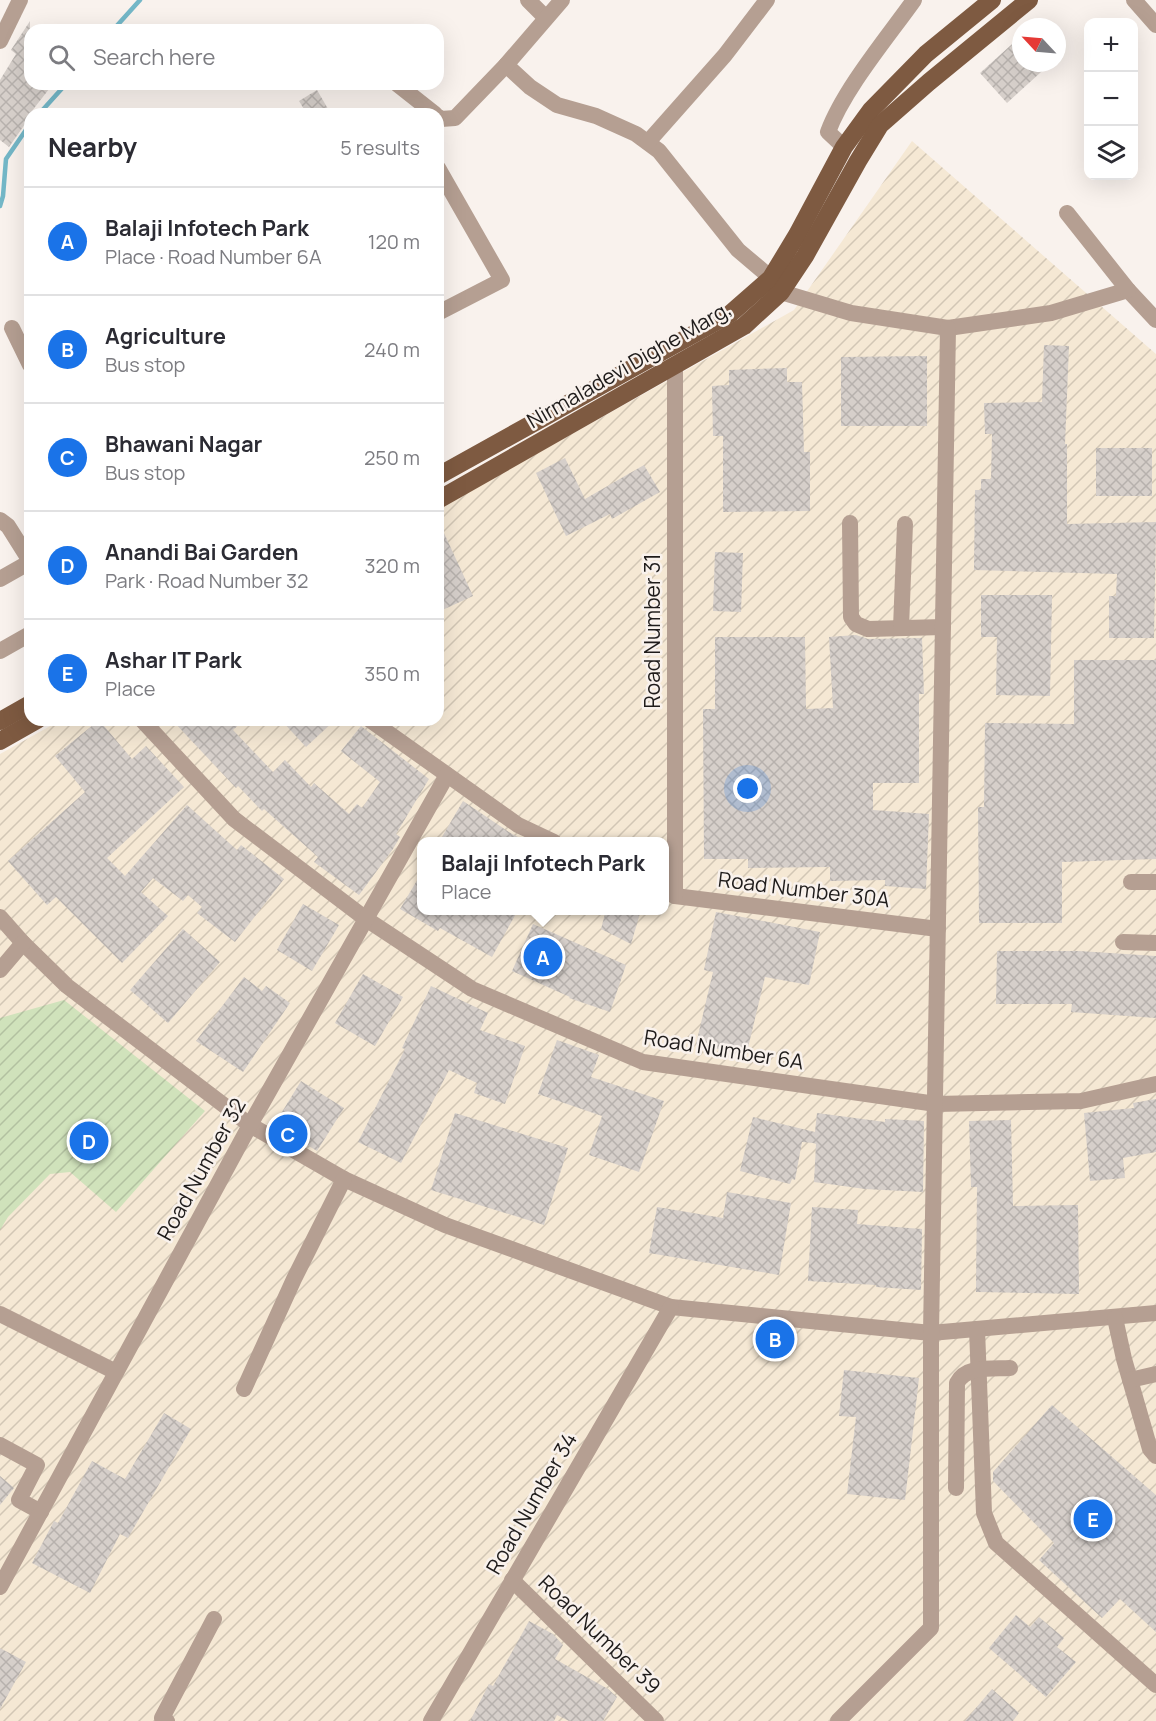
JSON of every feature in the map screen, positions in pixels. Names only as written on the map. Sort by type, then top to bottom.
[{"type":"main road","name":"Nirmaladevi Dighe Marg,","points":[[444,497],[744,326],[776,285],[805,256],[880,125],[1029,0]]},
{"type":"main road","name":"Nirmaladevi Dighe Marg,","points":[[444,473],[730,314],[776,285],[797,235],[844,147],[871,110],[926,54],[986,5]]},
{"type":"main road","points":[[986,5],[993,30]]},
{"type":"main road","points":[[0,721],[24,707]]},
{"type":"main road","points":[[0,741],[26,726]]},
{"type":"street","points":[[0,41],[20,0]]},
{"type":"street","points":[[528,0],[546,18]]},
{"type":"street","points":[[444,119],[455,118],[506,65],[562,0]]},
{"type":"street","points":[[648,142],[725,55],[767,0]]},
{"type":"street","points":[[844,147],[828,132],[833,119],[914,0]]},
{"type":"street","points":[[1134,0],[1156,25]]},
{"type":"street","points":[[506,65],[530,87],[557,105],[596,116],[648,142],[658,151],[738,250],[776,285],[851,313],[948,328],[1051,313],[1128,290]]},
{"type":"street","points":[[405,90],[427,108]]},
{"type":"street","points":[[444,178],[502,280],[444,309]]},
{"type":"street","points":[[1067,213],[1128,290],[1156,320]]},
{"type":"street","points":[[12,328],[24,353]]},
{"type":"street","points":[[838,1721],[931,1628],[931,1333],[948,328]]},
{"type":"street","name":"Road Number 31","points":[[670,893],[675,366]]},
{"type":"street","points":[[0,520],[8,526],[24,551]]},
{"type":"street","points":[[850,524],[851,617],[856,624],[868,629],[943,627]]},
{"type":"street","points":[[901,628],[905,524]]},
{"type":"street","points":[[0,579],[24,565]]},
{"type":"street","points":[[0,651],[24,637]]},
{"type":"street","name":"Road Number 6A","points":[[148,726],[234,819],[366,919],[472,990],[643,1062],[936,1104],[1081,1101],[1156,1084]]},
{"type":"street","points":[[378,726],[518,825],[543,837]]},
{"type":"street","name":"Road Number 32","points":[[0,1587],[250,1125],[447,775]]},
{"type":"street","points":[[1131,882],[1156,882]]},
{"type":"street","name":"Road Number 30A","points":[[670,893],[938,929]]},
{"type":"street","points":[[0,917],[23,943],[68,986],[250,1125],[344,1179],[445,1226],[671,1307],[931,1333],[1156,1313]]},
{"type":"street","points":[[1123,942],[1156,943]]},
{"type":"street","points":[[0,970],[23,943]]},
{"type":"street","points":[[244,1389],[294,1279],[344,1179]]},
{"type":"street","name":"Road Number 34","points":[[431,1721],[671,1307]]},
{"type":"street","points":[[0,1314],[116,1372]]},
{"type":"street","points":[[1115,1318],[1150,1449],[1156,1456]]},
{"type":"street","points":[[977,1329],[984,1513],[996,1543],[1156,1686]]},
{"type":"street","points":[[956,1488],[957,1383],[961,1376],[978,1370],[1010,1368]]},
{"type":"street","points":[[1130,1380],[1156,1374]]},
{"type":"street","points":[[0,1445],[37,1465],[19,1500],[41,1512]]},
{"type":"street","name":"Road Number 39","points":[[512,1580],[656,1721]]},
{"type":"street","points":[[167,1721],[162,1718],[214,1619]]},
{"type":"shaded area","points":[[912,141],[1156,354],[1156,1721],[0,1721],[0,754],[50,726],[444,726],[444,506],[794,310]]},
{"type":"green space","points":[[64,1000],[205,1111],[116,1212],[70,1172],[50,1174],[8,1217],[0,1230],[0,1018]]},
{"type":"building","points":[[24,30],[24,90],[48,90],[34,108],[24,108],[24,126],[9,147],[0,140],[0,80],[16,54],[11,50]]},
{"type":"building","points":[[1012,44],[1012,72],[1041,72],[1007,103],[980,73]]},
{"type":"building","points":[[317,90],[328,108],[303,108],[299,101]]},
{"type":"building","points":[[1044,345],[1069,346],[1065,444],[1067,444],[1067,524],[1156,522],[1154,638],[1109,638],[1109,596],[1116,596],[1117,574],[974,570],[975,490],[981,490],[981,479],[991,479],[992,434],[985,434],[984,403],[1042,402]]},
{"type":"building","points":[[927,356],[927,426],[841,426],[841,357]]},
{"type":"building","points":[[787,368],[787,382],[802,382],[804,452],[810,452],[810,511],[723,512],[723,436],[713,436],[712,386],[729,385],[729,370]]},
{"type":"building","points":[[1096,448],[1152,448],[1152,496],[1096,496]]},
{"type":"building","points":[[565,458],[585,499],[644,465],[660,492],[612,519],[610,514],[566,536],[536,473]]},
{"type":"building","points":[[444,533],[473,596],[444,609]]},
{"type":"building","points":[[715,552],[743,553],[741,612],[713,611]]},
{"type":"building","points":[[981,595],[1052,595],[1050,696],[996,695],[997,637],[981,637]]},
{"type":"building","points":[[856,635],[868,639],[922,638],[924,694],[919,694],[919,783],[873,783],[873,810],[929,814],[926,889],[885,886],[885,880],[830,881],[830,867],[748,868],[748,859],[704,859],[703,709],[715,709],[715,637],[805,637],[806,709],[833,708],[829,637]]},
{"type":"building","points":[[1074,660],[1156,660],[1156,859],[1062,862],[1062,923],[979,923],[978,807],[984,807],[985,723],[1074,724]]},
{"type":"building","points":[[92,726],[104,726],[132,759],[146,746],[184,787],[107,858],[125,876],[187,805],[237,850],[241,845],[284,879],[235,942],[197,913],[202,907],[188,895],[183,901],[153,878],[141,892],[168,916],[122,963],[56,897],[47,905],[8,861],[85,792],[55,756]]},
{"type":"building","points":[[178,726],[237,726],[233,730],[273,772],[285,760],[311,787],[314,783],[349,814],[357,804],[362,808],[380,782],[341,751],[361,726],[429,779],[396,834],[400,837],[393,849],[359,895],[314,862],[318,857],[264,809],[262,811],[238,786],[236,788]]},
{"type":"building","points":[[287,726],[329,726],[306,747]]},
{"type":"building","points":[[463,801],[518,837],[442,837]]},
{"type":"building","points":[[417,880],[417,915],[515,915],[492,957],[440,928],[438,931],[400,909]]},
{"type":"building","points":[[303,904],[339,925],[312,971],[277,950]]},
{"type":"building","points":[[716,912],[820,932],[809,985],[765,977],[746,1056],[696,1044],[713,972],[704,970]]},
{"type":"building","points":[[605,915],[640,915],[631,944],[601,929]]},
{"type":"building","points":[[533,924],[626,965],[610,1012],[569,998],[512,971]]},
{"type":"building","points":[[183,929],[220,962],[168,1023],[130,990]]},
{"type":"building","points":[[997,951],[1079,951],[1156,956],[1156,1018],[1071,1012],[1072,1004],[996,1004]]},
{"type":"building","points":[[363,974],[403,997],[375,1046],[335,1023]]},
{"type":"building","points":[[244,977],[262,991],[266,986],[290,1003],[243,1072],[196,1041]]},
{"type":"building","points":[[431,986],[488,1013],[480,1030],[525,1046],[505,1104],[474,1093],[477,1083],[449,1070],[401,1163],[358,1142],[405,1049],[402,1048]]},
{"type":"building","points":[[557,1040],[599,1055],[591,1077],[664,1101],[639,1172],[589,1155],[602,1116],[538,1094]]},
{"type":"building","points":[[301,1081],[344,1108],[317,1151],[274,1125]]},
{"type":"building","points":[[1156,1099],[1156,1152],[1123,1158],[1125,1178],[1090,1181],[1084,1113],[1134,1108],[1133,1103]]},
{"type":"building","points":[[455,1113],[568,1148],[544,1225],[431,1190]]},
{"type":"building","points":[[817,1113],[885,1122],[885,1119],[924,1121],[923,1192],[865,1189],[814,1182],[816,1144],[813,1143],[802,1142],[795,1180],[792,1179],[790,1184],[740,1171],[753,1117],[815,1132]]},
{"type":"building","points":[[1011,1120],[1013,1206],[1078,1205],[1079,1294],[976,1292],[977,1187],[971,1187],[969,1121]]},
{"type":"building","points":[[727,1192],[791,1203],[779,1275],[649,1253],[657,1207],[723,1218]]},
{"type":"building","points":[[812,1207],[858,1210],[857,1224],[922,1229],[921,1290],[808,1281]]},
{"type":"building","points":[[844,1370],[919,1378],[905,1500],[847,1494],[856,1417],[839,1416]]},
{"type":"building","points":[[1052,1405],[1156,1495],[1156,1632],[1120,1599],[1102,1618],[1039,1560],[1054,1543],[993,1481],[993,1472]]},
{"type":"building","points":[[164,1413],[191,1429],[128,1538],[120,1534],[90,1593],[32,1563],[54,1521],[58,1523],[92,1461],[125,1479]]},
{"type":"building","points":[[0,1476],[14,1488],[0,1505]]},
{"type":"building","points":[[1016,1615],[1030,1627],[1039,1617],[1064,1638],[1057,1647],[1076,1662],[1046,1697],[989,1648]]},
{"type":"building","points":[[529,1621],[553,1634],[563,1645],[555,1659],[608,1689],[617,1697],[603,1721],[569,1721],[557,1715],[554,1721],[470,1721],[489,1684],[493,1686]]},
{"type":"building","points":[[0,1648],[26,1662],[0,1709]]},
{"type":"building","points":[[992,1689],[1019,1713],[1013,1721],[965,1721]]},
{"type":"waterway","points":[[118,24],[140,0]]},
{"type":"waterway","points":[[44,108],[61,90]]},
{"type":"waterway","points":[[0,206],[6,159],[24,133]]},
{"type":"place","name":"Balaji Infotech Park","points":[[543,957]]},
{"type":"place","name":"Bhawani Nagar","points":[[288,1134]]},
{"type":"place","name":"Anandi Bai Garden","points":[[89,1141]]},
{"type":"place","name":"Agriculture","points":[[775,1339]]},
{"type":"place","name":"Ashar IT Park","points":[[1093,1519]]}]
